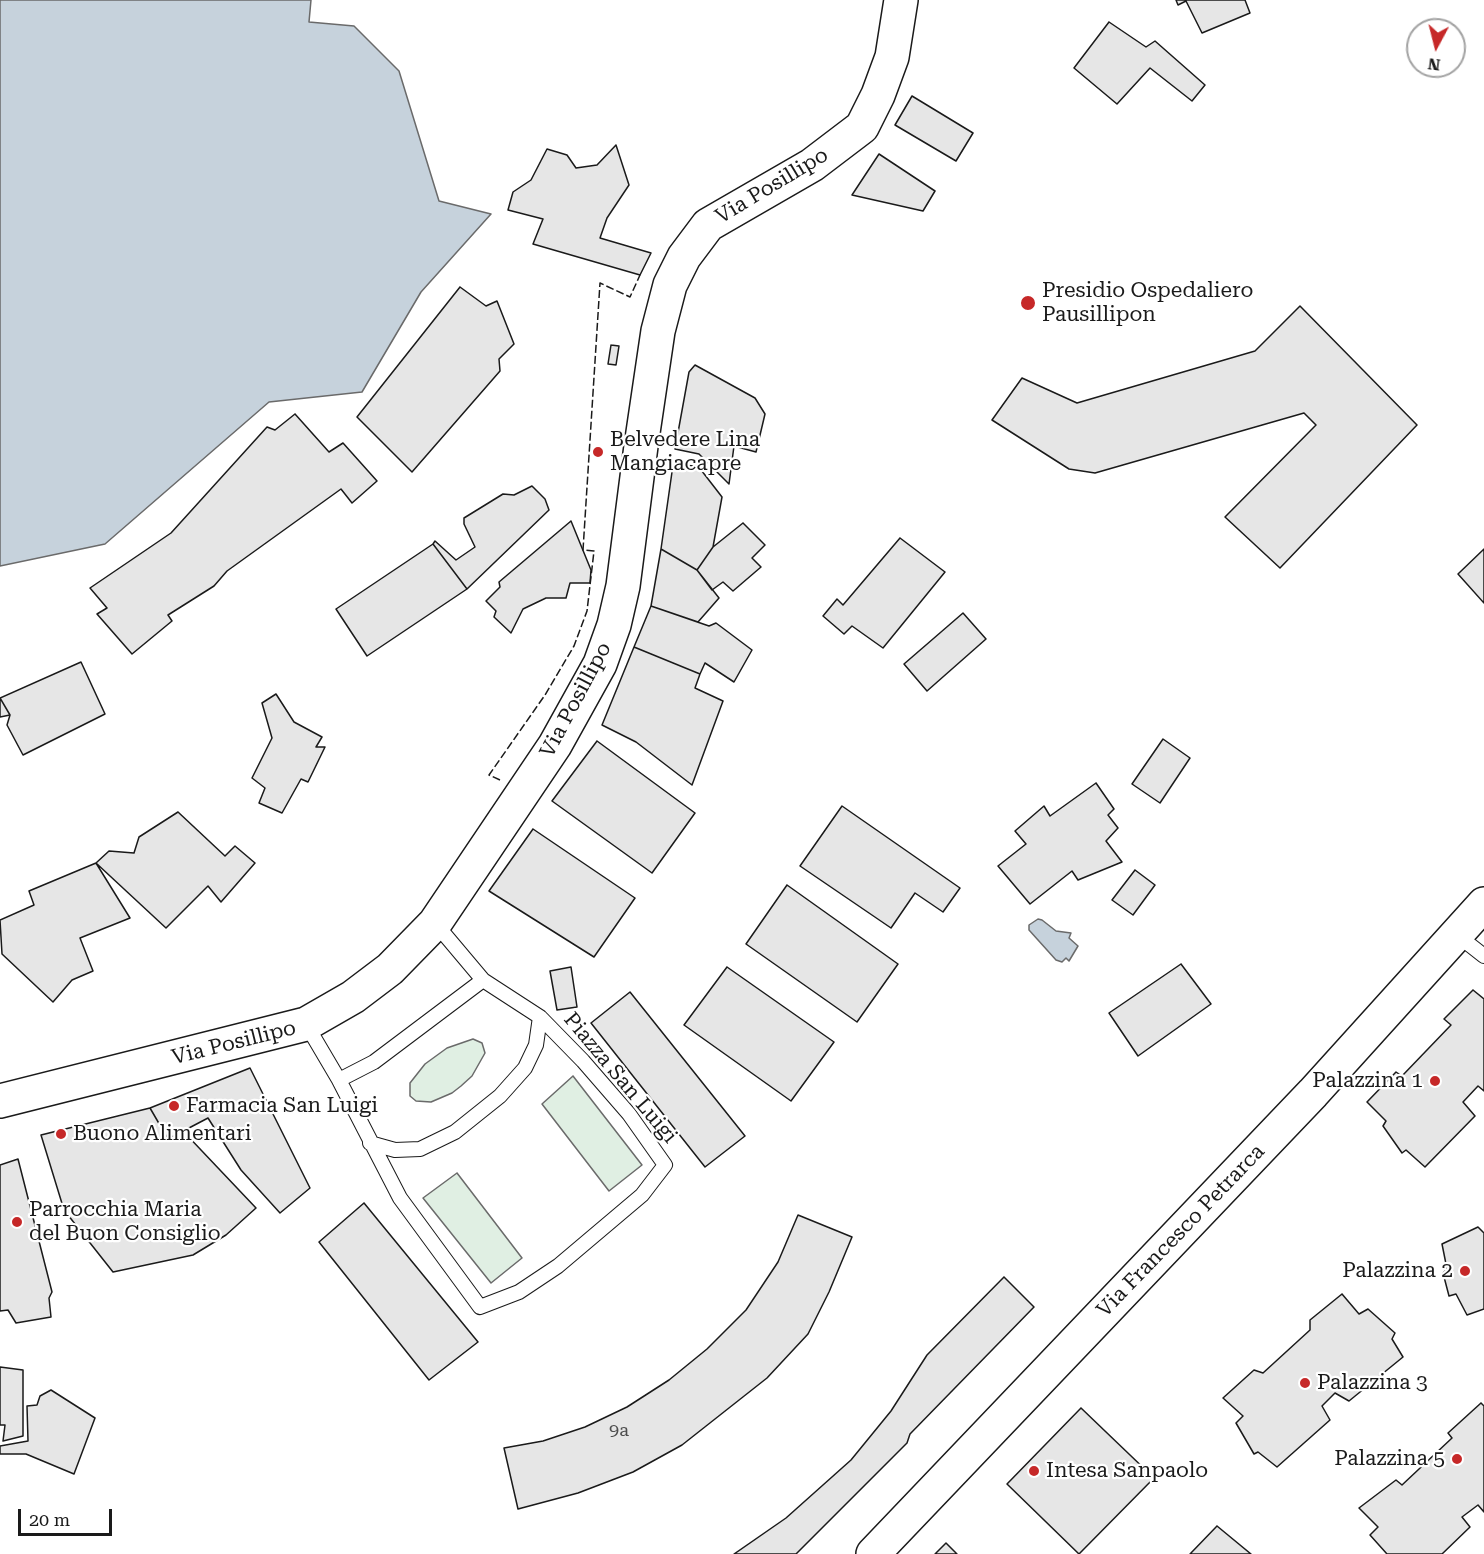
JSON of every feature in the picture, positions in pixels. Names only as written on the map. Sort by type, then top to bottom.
[{"type":"street","name":"Via Posillipo","points":[[0,1101],[306,1024],[352,997],[390,969],[435,923],[555,745],[600,664],[614,625],[623,586],[640,446],[658,331],[670,285],[684,256],[708,225],[812,165],[861,127],[878,95],[892,57],[901,0]]},
{"type":"street","name":"Via Francesco Petrarca","points":[[873,1554],[1313,1093],[1484,904]]},
{"type":"lane","name":"Piazza San Luigi","points":[[306,1024],[339,1080],[400,1198],[480,1307],[519,1292],[558,1266],[642,1196],[665,1165],[629,1114],[591,1070],[540,1017],[483,980],[435,923]]},
{"type":"lane","points":[[1456,934],[1484,956]]},
{"type":"lane","points":[[339,1080],[374,1062],[483,980]]},
{"type":"lane","name":"Piazza San Luigi","points":[[370,1143],[395,1150],[420,1149],[455,1132],[500,1096],[525,1068],[536,1045],[540,1017]]},
{"type":"green space","points":[[473,1039],[482,1043],[485,1053],[472,1076],[461,1086],[452,1093],[431,1102],[416,1101],[410,1096],[410,1083],[425,1064],[447,1048]]},
{"type":"green space","points":[[573,1076],[642,1165],[609,1191],[542,1104]]},
{"type":"green space","points":[[457,1173],[522,1258],[491,1283],[423,1198]]},
{"type":"shaded area","points":[[0,0],[311,0],[309,22],[354,26],[399,71],[439,201],[491,214],[421,292],[362,392],[269,402],[105,544],[0,566]]},
{"type":"shaded area","points":[[1038,919],[1056,931],[1071,933],[1069,938],[1078,946],[1069,961],[1066,958],[1062,962],[1056,960],[1029,930],[1029,925]]},
{"type":"building","points":[[1176,0],[1245,0],[1250,13],[1202,33],[1186,1],[1178,5]]},
{"type":"building","points":[[1109,22],[1146,47],[1155,41],[1205,85],[1192,101],[1150,68],[1117,104],[1074,68]]},
{"type":"building","points":[[912,96],[973,133],[956,161],[895,125]]},
{"type":"building","points":[[616,145],[629,185],[607,218],[600,238],[651,253],[640,275],[533,244],[543,219],[508,210],[513,192],[531,180],[547,149],[567,155],[576,168],[597,165]]},
{"type":"building","points":[[879,154],[935,191],[923,211],[852,195]]},
{"type":"building","points":[[460,287],[486,306],[497,301],[514,344],[499,359],[500,371],[412,472],[357,417]]},
{"type":"building","points":[[1300,306],[1417,425],[1280,568],[1225,517],[1316,425],[1304,413],[1095,473],[1069,469],[992,420],[1022,378],[1077,403],[1255,351]]},
{"type":"building","points":[[611,345],[619,346],[616,365],[608,364]]},
{"type":"building","points":[[695,365],[755,398],[765,414],[756,452],[734,446],[729,484],[699,454],[675,449],[689,372]]},
{"type":"building","points":[[295,414],[329,452],[343,443],[377,481],[352,503],[341,489],[227,571],[214,586],[168,615],[172,621],[132,654],[97,614],[107,608],[90,588],[171,533],[267,427],[275,430]]},
{"type":"building","points":[[673,465],[698,466],[722,497],[713,547],[697,570],[661,549]]},
{"type":"building","points":[[532,486],[545,499],[549,510],[467,589],[433,544],[435,541],[456,560],[475,547],[464,524],[464,518],[503,494],[514,495]]},
{"type":"building","points":[[571,521],[591,570],[590,583],[570,583],[566,598],[546,598],[523,609],[511,633],[494,617],[496,611],[486,601],[500,587],[499,582]]},
{"type":"building","points":[[743,523],[765,545],[752,558],[761,567],[733,591],[723,582],[712,590],[697,570],[713,547]]},
{"type":"building","points":[[900,538],[945,572],[883,648],[852,626],[844,634],[823,616],[837,599],[843,605]]},
{"type":"building","points":[[433,544],[467,589],[367,656],[336,609]]},
{"type":"building","points":[[661,549],[697,570],[719,598],[698,622],[651,606]]},
{"type":"building","points":[[1484,549],[1484,603],[1458,574]]},
{"type":"building","points":[[651,606],[709,626],[716,623],[752,650],[734,682],[705,663],[700,674],[634,647]]},
{"type":"building","points":[[963,613],[986,639],[927,691],[904,664]]},
{"type":"building","points":[[634,647],[700,674],[695,688],[723,701],[692,785],[636,742],[602,725]]},
{"type":"building","points":[[81,662],[105,714],[23,755],[7,725],[10,715],[0,698]]},
{"type":"building","points":[[276,694],[294,722],[322,737],[316,747],[325,747],[308,782],[301,779],[282,813],[259,803],[265,788],[252,778],[272,738],[262,703]]},
{"type":"building","points":[[0,698],[10,715],[0,717]]},
{"type":"building","points":[[1163,739],[1190,758],[1160,803],[1132,784]]},
{"type":"building","points":[[597,741],[695,813],[652,873],[552,801]]},
{"type":"building","points":[[1096,783],[1114,809],[1108,815],[1118,828],[1106,841],[1122,862],[1078,880],[1072,871],[1030,904],[998,866],[1026,844],[1015,831],[1044,806],[1050,816]]},
{"type":"building","points":[[842,806],[960,888],[943,912],[915,893],[891,928],[800,866]]},
{"type":"building","points":[[178,812],[225,856],[235,846],[255,863],[221,902],[208,886],[166,928],[96,863],[109,851],[134,853],[139,837]]},
{"type":"building","points":[[533,829],[635,898],[594,957],[489,891]]},
{"type":"building","points":[[96,863],[130,918],[80,938],[93,971],[72,980],[53,1002],[2,954],[0,920],[34,905],[29,891]]},
{"type":"building","points":[[1135,870],[1155,885],[1133,915],[1112,900]]},
{"type":"building","points":[[787,885],[898,964],[857,1022],[746,944]]},
{"type":"building","points":[[1181,964],[1211,1004],[1138,1056],[1109,1013]]},
{"type":"building","points":[[571,967],[577,1007],[557,1010],[550,971]]},
{"type":"building","points":[[727,967],[834,1042],[791,1101],[684,1025]]},
{"type":"building","name":"Palazzina 1","points":[[1473,990],[1484,999],[1484,1091],[1478,1086],[1463,1102],[1475,1116],[1425,1167],[1406,1150],[1402,1153],[1383,1126],[1386,1121],[1367,1102],[1396,1072],[1402,1076],[1451,1025],[1444,1019]]},
{"type":"building","points":[[630,992],[745,1136],[705,1167],[591,1023]]},
{"type":"building","points":[[250,1068],[310,1188],[280,1213],[241,1170],[208,1118],[168,1139],[150,1108]]},
{"type":"building","points":[[150,1108],[168,1139],[183,1131],[256,1208],[226,1235],[193,1255],[113,1272],[64,1210],[41,1135]]},
{"type":"building","name":"Parrocchia Maria del Buon Consiglio","points":[[18,1159],[52,1292],[49,1298],[51,1317],[16,1323],[8,1310],[0,1311],[0,1165]]},
{"type":"building","points":[[364,1203],[478,1342],[429,1380],[319,1242]]},
{"type":"building","points":[[798,1215],[852,1237],[808,1334],[767,1378],[682,1445],[633,1472],[578,1493],[518,1509],[504,1448],[543,1441],[585,1427],[627,1407],[669,1380],[707,1349],[746,1310],[778,1262]]},
{"type":"building","name":"Palazzina 2","points":[[1478,1227],[1484,1233],[1484,1309],[1467,1315],[1456,1294],[1449,1296],[1443,1273],[1447,1269],[1442,1244]]},
{"type":"building","points":[[1004,1277],[1034,1307],[910,1434],[907,1443],[796,1554],[734,1554],[786,1518],[851,1460],[891,1411],[927,1355]]},
{"type":"building","name":"Palazzina 3","points":[[1342,1294],[1359,1314],[1368,1309],[1395,1333],[1392,1339],[1403,1357],[1349,1401],[1335,1393],[1322,1406],[1330,1420],[1277,1467],[1258,1452],[1254,1454],[1236,1423],[1243,1416],[1223,1398],[1254,1370],[1263,1373],[1310,1330],[1310,1320]]},
{"type":"building","points":[[0,1367],[23,1370],[23,1436],[3,1441],[5,1425],[0,1425]]},
{"type":"building","points":[[51,1390],[95,1418],[74,1474],[26,1454],[0,1454],[0,1446],[28,1441],[27,1406],[37,1405],[40,1396]]},
{"type":"building","name":"Palazzina 5","points":[[1481,1403],[1484,1406],[1484,1512],[1478,1505],[1462,1517],[1470,1527],[1442,1554],[1387,1554],[1370,1535],[1378,1527],[1359,1508],[1396,1480],[1402,1485],[1452,1438],[1448,1433]]},
{"type":"building","points":[[1081,1408],[1154,1478],[1079,1554],[1007,1484]]},
{"type":"building","points":[[1217,1526],[1251,1554],[1190,1554]]},
{"type":"building","points":[[946,1543],[957,1554],[935,1554]]},
{"type":"fence","points":[[500,780],[489,775],[545,695],[574,646],[587,611],[594,551],[583,550],[600,283],[630,297],[640,275]]},
{"type":"place","name":"Presidio Ospedaliero Pausillipon","points":[[1028,303]]},
{"type":"place","name":"Belvedere Lina Mangiacapre","points":[[598,452]]},
{"type":"place","name":"Palazzina 1","points":[[1435,1081]]},
{"type":"place","name":"Farmacia San Luigi","points":[[174,1106]]},
{"type":"place","name":"Buono Alimentari","points":[[61,1134]]},
{"type":"place","name":"Parrocchia Maria del Buon Consiglio","points":[[17,1222]]},
{"type":"place","name":"Palazzina 2","points":[[1465,1271]]},
{"type":"place","name":"Palazzina 3","points":[[1305,1383]]},
{"type":"place","name":"Palazzina 5","points":[[1457,1459]]},
{"type":"place","name":"Intesa Sanpaolo","points":[[1034,1471]]}]
